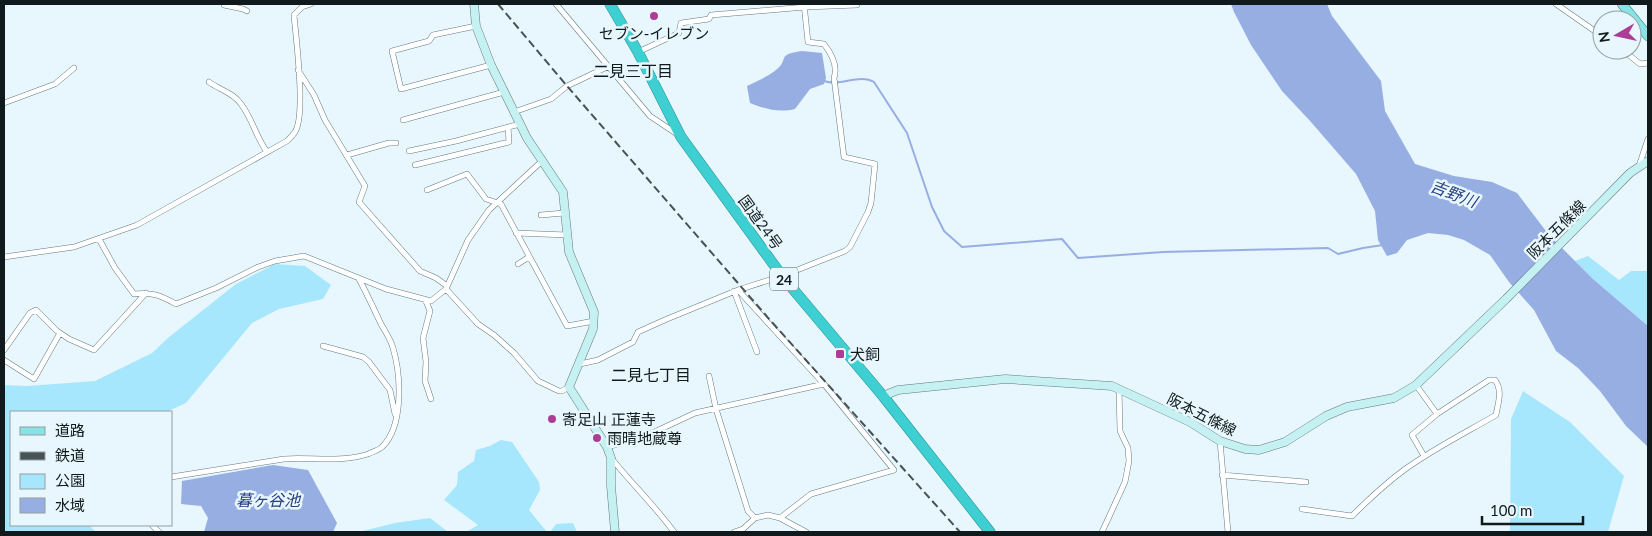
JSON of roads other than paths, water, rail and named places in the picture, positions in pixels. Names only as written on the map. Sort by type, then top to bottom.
[{"type":"highway","name":"国道24号","points":[[610,4],[638,52],[681,137],[782,276],[883,396],[990,532]]},
{"type":"main road","points":[[474,4],[476,26],[491,65],[520,124],[563,192],[569,252],[592,306],[594,321],[580,364],[569,387],[607,446],[612,458],[611,486],[615,532]]},
{"type":"main road","points":[[1622,4],[1648,36]]},
{"type":"main road","name":"阪本五條線","points":[[883,396],[898,390],[1005,379],[1112,386],[1190,422],[1220,441],[1245,449],[1259,450],[1285,442],[1326,416],[1347,407],[1394,398],[1416,384],[1506,299],[1639,166],[1648,160]]},
{"type":"street","points":[[224,4],[247,11]]},
{"type":"street","points":[[4,257],[74,246],[137,226],[287,141],[296,131],[299,119],[300,99],[294,14],[302,7],[311,4]]},
{"type":"street","points":[[556,4],[650,116],[681,137]]},
{"type":"street","points":[[1556,4],[1592,29]]},
{"type":"street","points":[[638,52],[679,33],[681,22],[709,19],[711,15],[804,6],[857,5]]},
{"type":"street","points":[[580,364],[598,360],[633,342],[638,332],[736,291],[782,276],[833,256],[850,247],[863,224],[871,203],[875,164],[844,157],[834,78],[837,71],[830,52],[824,44],[808,42],[804,6]]},
{"type":"street","points":[[476,26],[434,35],[429,41],[392,51],[401,89],[491,65]]},
{"type":"street","points":[[1635,60],[1640,64],[1648,63]]},
{"type":"street","points":[[514,112],[551,99],[567,86],[609,66]]},
{"type":"street","points":[[4,103],[54,84],[74,68]]},
{"type":"street","points":[[298,70],[314,95],[325,120],[365,186],[359,202],[420,271],[436,278],[478,324],[514,353],[538,381],[559,391],[569,387]]},
{"type":"street","points":[[208,82],[233,96],[241,103],[267,152]]},
{"type":"street","points":[[403,120],[504,92]]},
{"type":"street","points":[[409,152],[520,124]]},
{"type":"street","points":[[415,165],[509,142],[508,127]]},
{"type":"street","points":[[1639,166],[1648,139]]},
{"type":"street","points":[[347,155],[389,143],[396,143]]},
{"type":"street","points":[[99,239],[115,268],[134,294],[147,292],[176,304],[216,288],[258,267],[275,261],[304,256],[386,289],[432,301],[446,288],[468,240],[496,203],[542,161]]},
{"type":"street","points":[[427,190],[467,174],[486,198],[500,204],[567,326],[594,321]]},
{"type":"street","points":[[541,215],[564,213]]},
{"type":"street","points":[[516,233],[567,235]]},
{"type":"street","points":[[518,264],[529,257]]},
{"type":"street","points":[[172,477],[284,459],[336,459],[366,454],[381,448],[392,432],[396,419],[399,394],[398,365],[393,346],[359,278]]},
{"type":"street","points":[[736,291],[757,352]]},
{"type":"street","points":[[736,291],[824,384],[894,470],[811,494],[780,518]]},
{"type":"street","points":[[4,350],[30,313],[36,310],[60,333],[94,350],[147,292]]},
{"type":"street","points":[[425,299],[430,311],[423,338],[426,362],[425,381],[431,399]]},
{"type":"street","points":[[4,360],[34,379],[60,333]]},
{"type":"street","points":[[324,346],[363,357],[369,362],[390,390],[396,419]]},
{"type":"street","points":[[709,376],[716,409],[748,511],[755,518]]},
{"type":"street","points":[[1302,509],[1352,516],[1379,490],[1424,456],[1496,415],[1500,397],[1499,386],[1495,380],[1490,380],[1437,414],[1412,434],[1424,456]]},
{"type":"street","points":[[607,446],[648,435],[695,413],[824,384]]},
{"type":"street","points":[[1416,384],[1437,414]]},
{"type":"street","points":[[1102,532],[1125,482],[1129,461],[1128,448],[1120,431],[1119,389]]},
{"type":"street","points":[[1220,441],[1228,532]]},
{"type":"street","points":[[612,458],[635,487],[662,515],[674,532]]},
{"type":"street","points":[[1222,475],[1306,482]]},
{"type":"street","points":[[734,532],[743,528],[755,518],[768,515],[780,518],[806,532]]},
{"type":"water","name":"吉野川","points":[[1231,4],[1327,4],[1332,16],[1381,81],[1385,111],[1415,164],[1454,176],[1492,182],[1517,193],[1549,235],[1593,279],[1648,326],[1648,447],[1626,426],[1600,391],[1578,368],[1556,351],[1534,310],[1509,282],[1490,255],[1464,240],[1448,235],[1428,233],[1407,240],[1397,253],[1387,256],[1378,240],[1375,211],[1356,174],[1282,91],[1251,45]]},
{"type":"water","points":[[802,51],[822,53],[826,78],[824,84],[810,89],[795,109],[772,110],[750,103],[747,86],[776,70],[789,54]]},
{"type":"water","name":"暮ヶ谷池","points":[[273,465],[308,470],[337,523],[333,532],[204,532],[208,518],[201,506],[181,504],[182,481]]},
{"type":"waterway","points":[[824,81],[836,82],[862,79],[874,82],[907,133],[932,207],[944,231],[962,247],[1062,239],[1078,258],[1163,252],[1328,248],[1338,254],[1383,245]]},
{"type":"railway","points":[[498,4],[770,320],[960,532]]},
{"type":"place","name":"セブン-イレブン","points":[[654,16]]},
{"type":"place","name":"犬飼","points":[[840,354]]},
{"type":"place","name":"寄足山 正蓮寺","points":[[552,419]]},
{"type":"place","name":"雨晴地蔵尊","points":[[597,438]]},
{"type":"district","name":"二見三丁目","points":[[633,70]]},
{"type":"district","name":"二見七丁目","points":[[651,374]]}]
